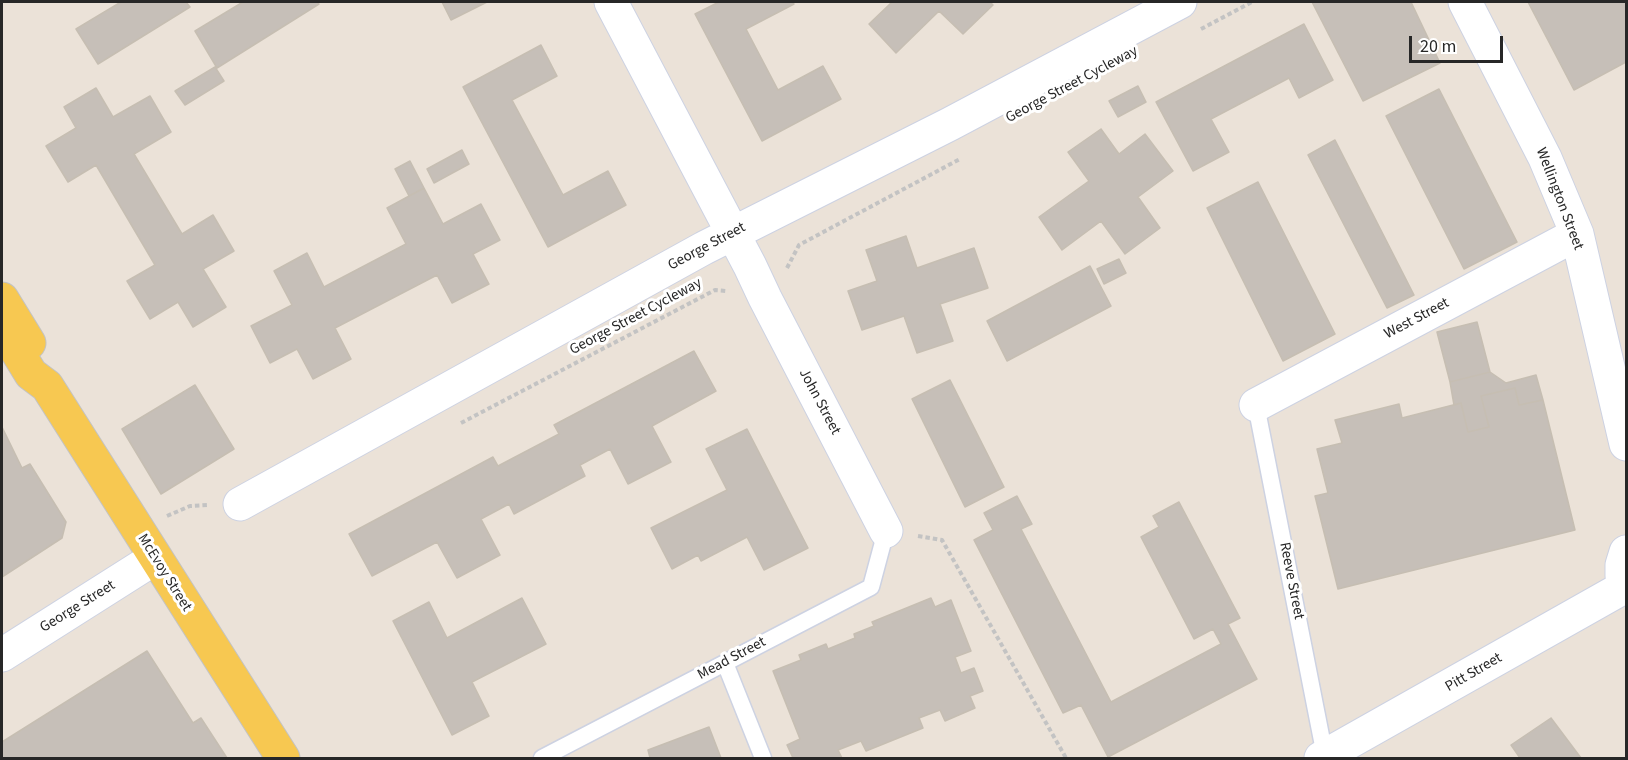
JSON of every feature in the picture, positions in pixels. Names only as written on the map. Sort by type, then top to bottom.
[{"type":"main road","name":"McEvoy Street","points":[[2,299],[44,366],[47,386]]},
{"type":"main road","name":"McEvoy Street","points":[[2,327],[31,374],[47,386],[283,759]]},
{"type":"street","name":"George Street","points":[[240,504],[732,233],[950,124],[1180,2]]},
{"type":"street","name":"Wellington Street","points":[[1465,2],[1545,158],[1576,234],[1626,444]]},
{"type":"street","name":"John Street","points":[[619,5],[732,233],[886,531]]},
{"type":"street","name":"West Street","points":[[1256,405],[1576,234]]},
{"type":"street","name":"George Street","points":[[2,655],[147,546]]},
{"type":"street","points":[[1626,552],[1622,565],[1622,576],[1626,586]]},
{"type":"street","name":"Pitt Street","points":[[1324,758],[1626,586]]},
{"type":"lane","name":"Reeve Street","points":[[1256,405],[1324,758]]},
{"type":"lane","name":"Mead Street","points":[[542,759],[871,587],[886,531]]},
{"type":"lane","points":[[725,663],[763,759]]},
{"type":"path","points":[[1199,30],[1252,2]]},
{"type":"path","name":"George Street Cycleway","points":[[460,423],[715,290],[744,293],[789,267],[800,245],[968,154]]},
{"type":"path","points":[[147,546],[176,511],[190,506],[240,504]]},
{"type":"path","points":[[886,531],[942,540],[1066,759]]},
{"type":"building","points":[[121,2],[186,2],[190,7],[98,64],[76,29]]},
{"type":"building","points":[[243,2],[317,2],[319,4],[217,68],[195,31]]},
{"type":"building","points":[[442,2],[487,2],[451,20]]},
{"type":"building","points":[[719,2],[792,2],[794,4],[746,29],[778,90],[823,66],[841,99],[762,141],[695,14]]},
{"type":"building","points":[[892,2],[990,2],[993,5],[963,34],[939,11],[896,53],[869,24]]},
{"type":"building","points":[[1312,2],[1411,2],[1440,63],[1363,101]]},
{"type":"building","points":[[1528,2],[1626,2],[1626,62],[1574,90]]},
{"type":"building","points":[[1304,24],[1333,80],[1299,98],[1289,78],[1211,119],[1229,152],[1193,171],[1156,102]]},
{"type":"building","points":[[541,45],[557,76],[512,100],[563,195],[608,171],[626,205],[548,247],[463,87]]},
{"type":"building","points":[[215,67],[224,81],[185,105],[175,91]]},
{"type":"building","points":[[1138,86],[1146,102],[1118,117],[1109,101]]},
{"type":"building","points":[[96,88],[113,117],[150,96],[171,132],[134,154],[182,234],[213,215],[234,251],[203,269],[226,307],[193,327],[178,302],[150,319],[127,281],[155,265],[96,165],[68,182],[46,146],[76,128],[64,107]]},
{"type":"building","points":[[1439,89],[1517,242],[1464,269],[1386,116]]},
{"type":"building","points":[[1101,129],[1119,154],[1145,134],[1173,171],[1138,197],[1160,228],[1125,254],[1101,221],[1062,250],[1039,217],[1089,181],[1068,152]]},
{"type":"building","points":[[1335,140],[1414,295],[1387,308],[1308,155]]},
{"type":"building","points":[[462,150],[469,164],[434,183],[427,169]]},
{"type":"building","points":[[410,161],[424,188],[409,196],[395,169]]},
{"type":"building","points":[[1258,182],[1335,334],[1283,361],[1207,208]]},
{"type":"building","points":[[424,188],[443,224],[481,204],[500,240],[473,254],[489,284],[452,303],[437,275],[335,328],[351,359],[313,379],[297,349],[270,363],[251,326],[292,305],[274,271],[307,253],[324,287],[406,244],[387,208]]},
{"type":"building","points":[[906,236],[917,268],[974,248],[988,288],[940,304],[953,341],[917,353],[904,316],[862,330],[848,291],[877,281],[866,250]]},
{"type":"building","points":[[1119,259],[1126,273],[1104,284],[1097,269]]},
{"type":"building","points":[[1090,266],[1111,306],[1007,361],[987,321]]},
{"type":"building","points":[[1477,322],[1490,372],[1450,382],[1437,332]]},
{"type":"building","points":[[694,351],[716,391],[652,426],[671,462],[628,484],[610,449],[580,465],[585,476],[514,514],[509,504],[481,519],[500,555],[457,578],[437,542],[372,576],[349,534],[493,457],[498,466],[559,434],[554,425]]},
{"type":"building","points":[[1490,372],[1506,383],[1536,375],[1543,400],[1519,405],[1515,388],[1481,396],[1489,427],[1468,432],[1461,403],[1454,405],[1450,382]]},
{"type":"building","points":[[950,380],[1004,487],[965,507],[912,399]]},
{"type":"building","points":[[195,385],[234,449],[161,494],[122,429]]},
{"type":"building","points":[[1515,388],[1519,405],[1543,400],[1575,530],[1338,589],[1315,496],[1328,493],[1317,449],[1342,443],[1335,420],[1399,404],[1402,418],[1461,403],[1468,432],[1489,427],[1481,396]]},
{"type":"building","points":[[2,427],[22,468],[30,464],[66,522],[62,538],[2,577]]},
{"type":"building","points":[[747,429],[808,548],[764,570],[747,537],[701,561],[698,555],[672,569],[651,528],[727,490],[706,449]]},
{"type":"building","points":[[1017,496],[1032,524],[1021,529],[1111,702],[1221,644],[1213,629],[1194,639],[1141,537],[1159,527],[1153,516],[1179,502],[1240,618],[1228,624],[1257,679],[1108,757],[1081,705],[1063,713],[974,540],[993,530],[984,513]]},
{"type":"building","points":[[522,598],[546,644],[472,682],[489,716],[452,735],[393,621],[429,602],[447,638]]},
{"type":"building","points":[[931,598],[935,607],[951,600],[971,651],[955,657],[961,673],[974,668],[983,691],[970,696],[975,708],[945,721],[940,710],[919,718],[923,728],[866,751],[861,741],[838,750],[842,758],[793,758],[787,745],[800,739],[773,671],[801,660],[799,655],[826,644],[828,649],[855,638],[854,634],[874,626],[872,622]]},
{"type":"building","points":[[147,651],[193,723],[201,718],[227,758],[2,758],[2,742]]},
{"type":"building","points":[[1551,718],[1581,758],[1520,758],[1511,745]]},
{"type":"building","points":[[709,727],[721,758],[650,758],[648,750]]}]
